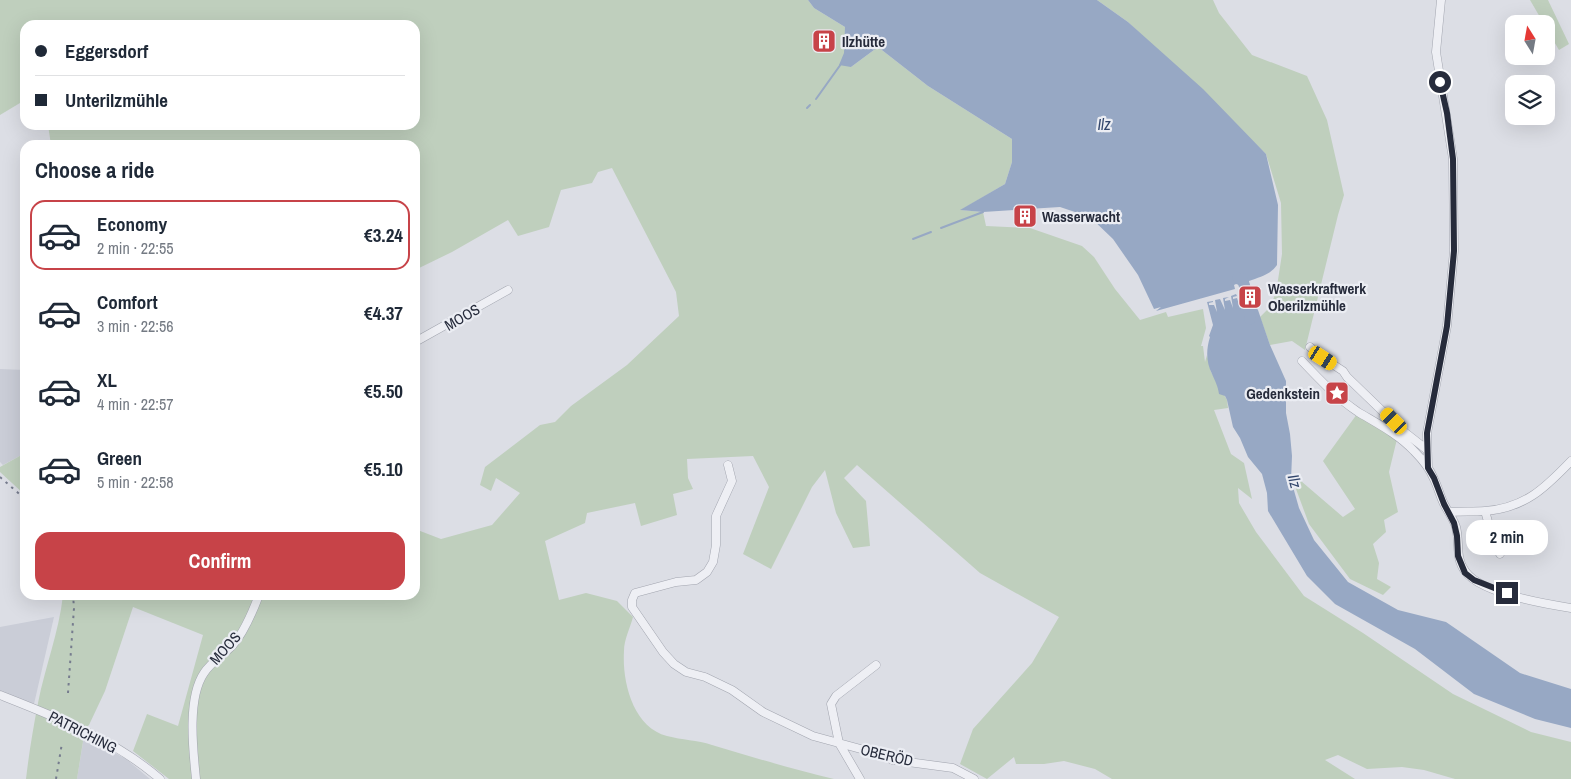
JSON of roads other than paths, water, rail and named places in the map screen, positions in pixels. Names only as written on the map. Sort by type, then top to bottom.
[{"type":"street","points":[[1428,468],[1427,433],[1448,317],[1454,251],[1451,139],[1436,52],[1441,0]]},
{"type":"street","name":"MOOS","points":[[420,339],[508,290]]},
{"type":"street","points":[[1310,347],[1343,371],[1403,431],[1426,449]]},
{"type":"street","points":[[1302,361],[1333,393],[1357,411],[1397,436],[1414,451],[1428,468],[1456,528],[1458,556],[1465,573],[1474,580],[1494,589],[1533,602],[1571,608]]},
{"type":"street","points":[[1450,512],[1484,511],[1518,504],[1533,497],[1556,478],[1571,461]]},
{"type":"street","points":[[728,465],[732,481],[716,516],[716,545],[713,562],[707,572],[696,580],[676,582],[635,593],[632,600],[632,608],[663,652],[674,664],[686,672],[705,677],[732,690],[763,712],[813,736],[839,743],[831,704],[836,696],[876,665]]},
{"type":"street","points":[[1484,511],[1500,554]]},
{"type":"street","name":"MOOS","points":[[196,779],[192,739],[194,709],[203,673],[240,636],[257,600]]},
{"type":"street","name":"PATRICHING","points":[[0,695],[85,729],[147,768],[160,779]]},
{"type":"street","name":"OBERÖD","points":[[839,743],[860,779]]},
{"type":"street","name":"OBERÖD","points":[[839,743],[893,760],[953,768],[974,779]]},
{"type":"water","name":"Ilz","points":[[808,0],[1097,0],[1128,22],[1203,89],[1266,154],[1278,205],[1277,265],[1268,273],[1249,281],[1250,289],[1240,291],[1239,285],[1236,284],[1234,285],[1235,289],[1156,311],[1161,307],[1154,309],[1138,275],[1113,239],[1090,217],[1060,207],[983,212],[960,210],[1005,184],[1012,162],[1012,139],[928,86],[878,47],[851,67],[839,65],[844,53],[845,27],[814,8]]},
{"type":"water","points":[[1236,294],[1237,296],[1233,297],[1233,299],[1237,298],[1240,308],[1241,306],[1253,303],[1258,310],[1270,345],[1286,381],[1286,413],[1292,456],[1291,480],[1299,508],[1314,540],[1348,582],[1398,610],[1446,622],[1520,673],[1571,689],[1571,728],[1535,719],[1474,694],[1415,649],[1335,604],[1307,576],[1268,511],[1267,493],[1262,474],[1248,457],[1233,427],[1227,400],[1225,396],[1219,394],[1209,365],[1207,356],[1209,336],[1213,325],[1207,302],[1213,301],[1209,305],[1214,305],[1217,312],[1215,300],[1220,299],[1225,310],[1223,298],[1229,297],[1225,301],[1230,300],[1233,308],[1231,296]]},
{"type":"waterway","points":[[816,99],[841,64]]},
{"type":"waterway","points":[[807,108],[810,105]]},
{"type":"waterway","points":[[941,228],[983,212]]},
{"type":"waterway","points":[[913,239],[931,232]]},
{"type":"waterway","name":"Ilz","points":[[1238,278],[1242,279],[1246,290],[1250,319]]},
{"type":"railway","points":[[0,477],[20,495]]},
{"type":"railway","points":[[68,693],[73,600]]},
{"type":"railway","points":[[56,779],[62,743]]},
{"type":"place","name":"Ilzhütte","points":[[824,41]]},
{"type":"place","name":"Wasserwacht","points":[[1025,216]]},
{"type":"place","name":"Wasserkraftwerk Oberilzmühle","points":[[1250,297]]},
{"type":"place","name":"Gedenkstein","points":[[1337,393]]}]
